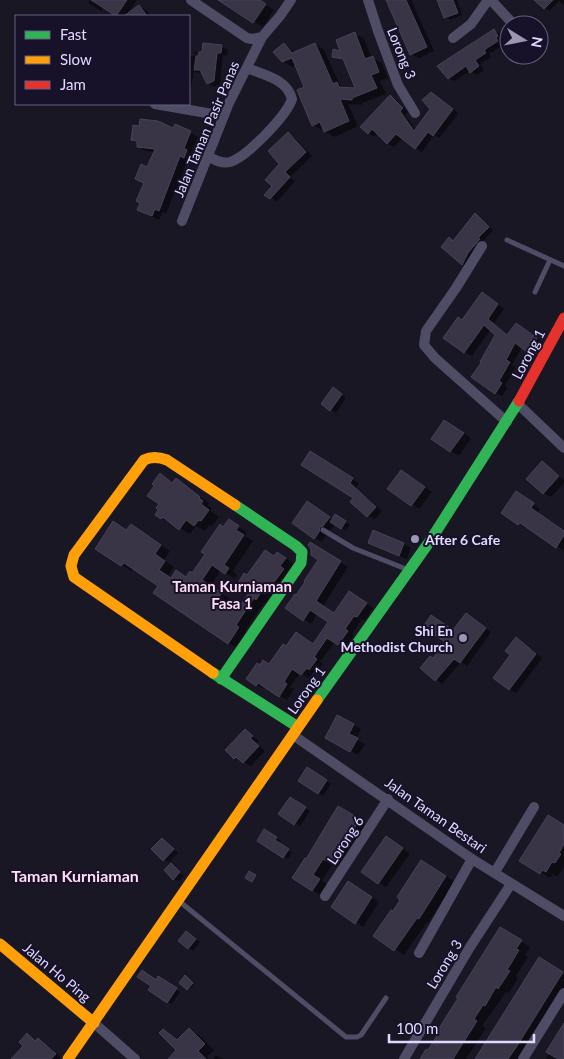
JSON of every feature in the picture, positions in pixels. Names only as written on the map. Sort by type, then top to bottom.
[{"type":"street","points":[[192,0],[247,38],[262,37]]},
{"type":"street","name":"Jalan Taman Pasir Panas","points":[[182,221],[224,116],[262,37],[280,16],[290,0]]},
{"type":"street","name":"Lorong 3","points":[[368,0],[398,85],[415,114]]},
{"type":"street","points":[[453,38],[471,24],[489,0],[504,15]]},
{"type":"street","points":[[208,156],[224,162],[236,159],[257,142],[282,117],[289,107],[292,99],[287,86],[247,68]]},
{"type":"street","points":[[161,105],[224,116]]},
{"type":"street","points":[[482,246],[456,288],[426,330],[424,345],[435,358],[507,422]]},
{"type":"street","name":"Lorong 1","points":[[68,1059],[430,541],[518,404],[564,318]]},
{"type":"street","points":[[518,404],[564,448]]},
{"type":"street","points":[[221,679],[301,563],[302,552],[296,546],[167,460],[155,456],[149,457],[144,460],[74,555],[71,566],[72,572],[78,581],[296,731]]},
{"type":"street","name":"Jalan Taman Bestari","points":[[296,731],[472,858],[564,916]]},
{"type":"street","name":"Lorong 6","points":[[325,896],[388,799]]},
{"type":"street","points":[[495,872],[534,807]]},
{"type":"street","points":[[418,952],[472,858]]},
{"type":"street","name":"Lorong 3","points":[[404,1059],[470,947],[511,884]]},
{"type":"street","name":"Jalan Ho Ping","points":[[0,944],[94,1023]]},
{"type":"street","points":[[523,1059],[564,993]]},
{"type":"street","points":[[94,1023],[134,1059]]},
{"type":"lane","points":[[507,240],[564,266]]},
{"type":"lane","points":[[535,292],[550,260]]},
{"type":"lane","points":[[323,530],[353,548],[409,570]]},
{"type":"lane","points":[[179,901],[346,1037],[357,1037],[361,1034],[386,998]]},
{"type":"building","points":[[91,0],[127,0],[117,15]]},
{"type":"building","points":[[218,0],[260,0],[266,4],[253,23]]},
{"type":"building","points":[[386,0],[406,0],[427,47],[410,55]]},
{"type":"building","points":[[437,0],[453,0],[458,13],[444,18]]},
{"type":"building","points":[[534,0],[553,0],[544,9]]},
{"type":"building","points":[[139,5],[146,15],[125,15]]},
{"type":"building","points":[[494,29],[498,36],[496,38],[498,41],[484,50],[486,53],[475,60],[479,66],[470,73],[466,66],[448,79],[437,66]]},
{"type":"building","points":[[355,32],[365,59],[373,56],[379,72],[371,75],[377,88],[352,98],[352,100],[340,99],[349,121],[324,132],[320,122],[312,126],[297,90],[304,87],[292,58],[282,62],[273,52],[284,43],[292,53],[315,43],[333,84],[337,82],[339,87],[355,88],[343,59],[332,57],[333,49],[340,51],[336,40]]},
{"type":"building","points":[[203,43],[222,45],[221,53],[217,53],[214,81],[207,84],[200,70],[194,70],[196,56],[198,56],[199,52],[202,52]]},
{"type":"building","points":[[431,92],[453,109],[433,136],[428,132],[415,149],[396,134],[387,144],[372,129],[368,134],[360,127],[390,95],[403,108],[400,111],[414,131],[430,109],[422,100]]},
{"type":"building","points":[[140,119],[158,121],[173,128],[175,124],[191,131],[184,148],[187,150],[184,158],[180,156],[159,211],[155,209],[152,216],[137,210],[140,203],[136,201],[144,183],[135,179],[141,164],[147,167],[155,149],[137,147],[137,141],[131,140],[133,125],[139,126]]},
{"type":"building","points":[[288,132],[306,152],[285,172],[290,177],[270,199],[264,195],[272,186],[265,180],[279,164],[268,151]]},
{"type":"building","points":[[475,213],[489,227],[478,238],[480,239],[468,253],[462,265],[441,247],[449,237],[453,241]]},
{"type":"building","points":[[482,292],[498,304],[488,319],[507,335],[516,323],[537,338],[527,352],[515,343],[506,360],[510,362],[499,381],[502,383],[495,394],[471,377],[481,363],[495,335],[484,325],[464,353],[443,338],[458,317],[462,320]]},
{"type":"building","points":[[333,387],[342,394],[330,411],[321,404]]},
{"type":"building","points":[[444,420],[464,433],[450,452],[431,439]]},
{"type":"building","points":[[310,451],[353,478],[350,483],[376,507],[367,517],[350,502],[353,498],[301,465]]},
{"type":"building","points":[[542,461],[559,476],[543,494],[526,479]]},
{"type":"building","points":[[401,470],[425,487],[411,506],[387,489]]},
{"type":"building","points":[[160,473],[172,483],[176,478],[200,497],[203,501],[201,504],[209,510],[201,521],[199,520],[194,526],[186,520],[179,530],[163,517],[161,519],[155,515],[159,504],[147,496],[154,486],[152,484]]},
{"type":"building","points":[[516,491],[534,503],[531,508],[564,531],[564,535],[556,548],[520,523],[518,525],[501,513]]},
{"type":"building","points":[[307,501],[330,517],[320,527],[314,539],[292,523]]},
{"type":"building","points":[[335,514],[346,521],[341,529],[330,522]]},
{"type":"building","points":[[229,519],[239,526],[236,530],[244,535],[224,565],[229,568],[225,574],[212,565],[202,580],[222,593],[218,598],[235,610],[250,591],[238,583],[244,573],[247,575],[265,550],[274,556],[277,552],[286,558],[280,566],[284,569],[265,594],[261,592],[256,600],[254,598],[236,625],[239,627],[228,644],[153,593],[158,586],[124,563],[121,566],[95,549],[113,521],[126,530],[131,524],[161,545],[155,554],[165,561],[159,570],[171,578],[176,570],[186,577],[190,571],[192,573],[205,554],[201,552],[220,524],[223,527]]},
{"type":"building","points":[[373,530],[404,543],[399,556],[368,543]]},
{"type":"building","points":[[310,542],[341,561],[316,601],[334,613],[349,591],[367,603],[357,617],[354,616],[345,629],[348,631],[338,645],[327,638],[314,657],[317,659],[309,670],[307,668],[301,675],[292,669],[284,682],[287,684],[279,697],[258,683],[256,686],[246,679],[257,663],[260,665],[263,660],[269,664],[283,644],[286,646],[296,632],[313,644],[328,622],[310,610],[303,621],[285,608],[305,582],[318,560],[311,555],[311,549],[308,545]]},
{"type":"building","points":[[466,613],[486,628],[460,663],[454,659],[435,681],[420,668],[430,656],[433,658],[445,642],[423,627],[431,615],[453,630]]},
{"type":"building","points":[[516,637],[536,654],[509,690],[493,678],[510,655],[505,651]]},
{"type":"building","points":[[337,715],[354,724],[349,734],[358,738],[350,752],[325,738]]},
{"type":"building","points":[[245,729],[253,736],[250,738],[259,746],[243,763],[236,757],[234,759],[225,750]]},
{"type":"building","points":[[307,767],[327,780],[318,794],[298,781]]},
{"type":"building","points":[[290,797],[306,807],[294,825],[278,814]]},
{"type":"building","points":[[338,806],[360,819],[332,864],[323,859],[313,875],[320,879],[312,891],[292,878],[306,859]]},
{"type":"building","points":[[548,815],[564,825],[564,844],[559,853],[561,854],[555,863],[552,862],[546,872],[542,870],[540,874],[519,861]]},
{"type":"building","points":[[264,829],[277,837],[275,840],[289,849],[283,858],[257,841]]},
{"type":"building","points":[[386,836],[403,848],[378,884],[361,872]]},
{"type":"building","points":[[162,838],[174,849],[163,861],[151,849]]},
{"type":"building","points":[[421,860],[446,876],[419,919],[417,918],[394,951],[373,936],[400,900],[397,897]]},
{"type":"building","points":[[171,863],[180,872],[173,880],[164,870]]},
{"type":"building","points":[[249,871],[256,875],[252,882],[245,878]]},
{"type":"building","points":[[348,881],[372,897],[355,924],[331,907]]},
{"type":"building","points":[[500,927],[522,940],[516,949],[519,950],[507,970],[510,971],[498,989],[496,987],[485,1006],[483,1005],[474,1019],[477,1021],[453,1059],[420,1059],[440,1031],[438,1030],[458,998],[456,997]]},
{"type":"building","points":[[186,931],[196,939],[188,949],[178,941]]},
{"type":"building","points":[[539,957],[563,972],[517,1046],[508,1059],[475,1059]]},
{"type":"building","points":[[142,970],[156,980],[158,976],[177,988],[167,1003],[148,990],[151,986],[137,977]]},
{"type":"building","points":[[437,971],[445,976],[438,988],[430,983]]},
{"type":"building","points":[[185,975],[193,983],[187,990],[179,983]]},
{"type":"building","points":[[564,1023],[564,1059],[558,1059],[546,1052]]},
{"type":"building","points":[[189,1028],[205,1044],[198,1051],[206,1059],[168,1059],[176,1050],[159,1033],[163,1029],[177,1040]]},
{"type":"building","points":[[27,1033],[35,1041],[38,1038],[56,1054],[51,1059],[11,1059],[23,1046],[19,1042]]},
{"type":"traffic: fast","points":[[317,700],[430,541],[519,401]]},
{"type":"traffic: fast","points":[[221,679],[301,563],[302,552],[235,505]]},
{"type":"traffic: fast","points":[[213,673],[298,727]]},
{"type":"traffic: slow","points":[[213,673],[74,577],[71,566],[74,555],[144,460],[156,457],[167,460],[235,505]]},
{"type":"traffic: slow","points":[[68,1059],[317,700]]},
{"type":"traffic: slow","points":[[0,944],[94,1023]]},
{"type":"traffic: jam","points":[[519,401],[564,318]]},
{"type":"place","name":"After 6 Cafe","points":[[415,539]]},
{"type":"place","name":"Shi En Methodist Church","points":[[463,638]]},
{"type":"district","name":"Taman Kurniaman Fasa 1","points":[[232,594]]},
{"type":"district","name":"Taman Kurniaman","points":[[75,875]]}]
